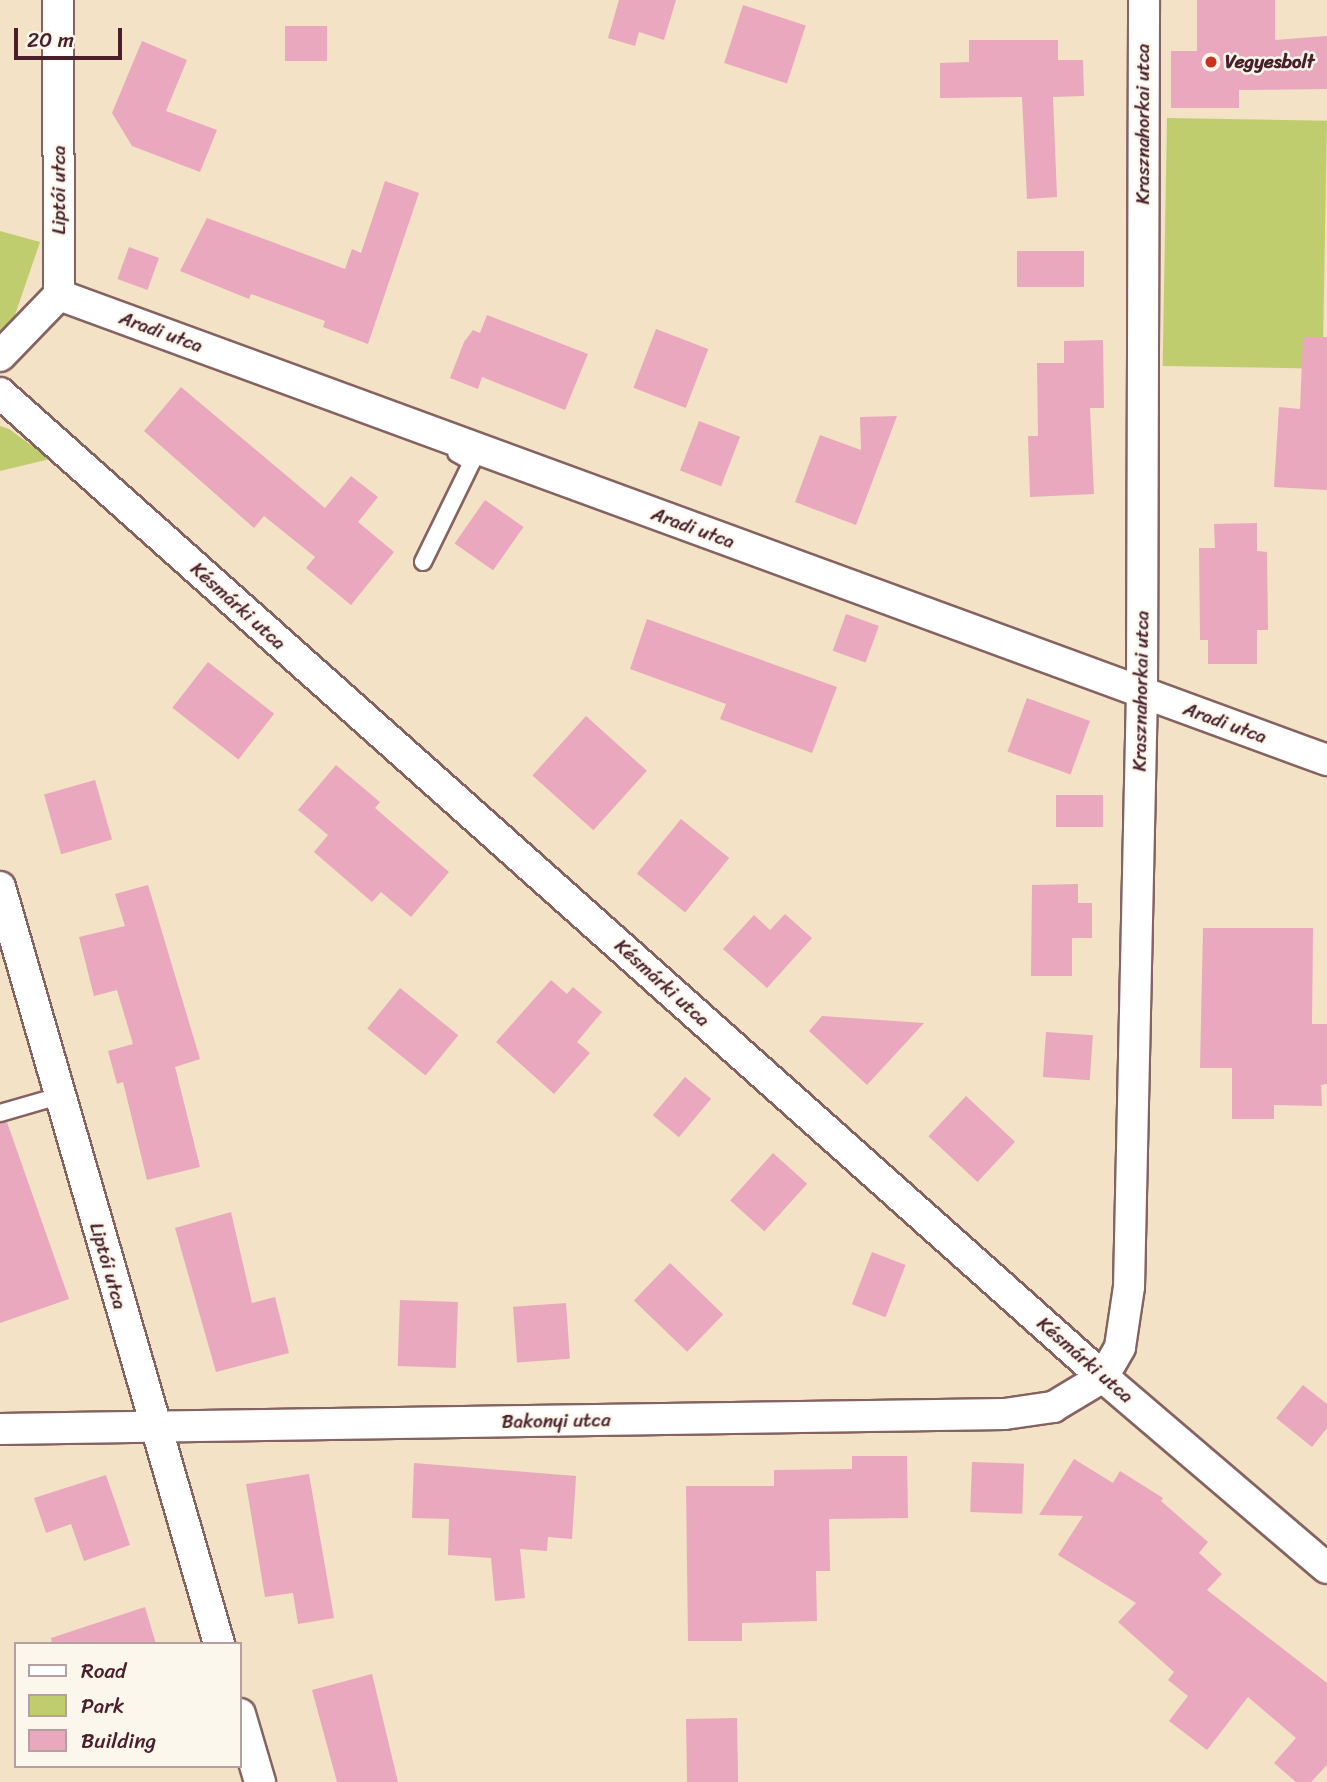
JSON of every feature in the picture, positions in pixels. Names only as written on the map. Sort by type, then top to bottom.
[{"type":"street","name":"Liptói utca","points":[[58,0],[59,295]]},
{"type":"street","name":"Krasznahorkai utca","points":[[1103,1377],[1120,1347],[1129,1287],[1142,693],[1144,0]]},
{"type":"street","points":[[0,356],[59,295]]},
{"type":"street","name":"Aradi utca","points":[[59,295],[1327,760]]},
{"type":"street","name":"Késmárki utca","points":[[0,393],[1103,1377],[1327,1568]]},
{"type":"street","name":"Liptói utca","points":[[0,887],[5,920],[218,1642]]},
{"type":"street","name":"Bakonyi utca","points":[[0,1429],[1004,1413],[1053,1406],[1103,1377]]},
{"type":"street","points":[[242,1721],[260,1782]]},
{"type":"lane","points":[[387,416],[472,462],[423,562]]},
{"type":"lane","points":[[0,1113],[59,1096]]},
{"type":"green space","points":[[1167,118],[1327,121],[1323,369],[1163,366]]},
{"type":"green space","points":[[0,231],[40,242],[15,315],[0,332]]},
{"type":"green space","points":[[0,426],[9,429],[50,459],[0,471]]},
{"type":"building","points":[[619,0],[676,0],[664,40],[639,32],[635,46],[608,38]]},
{"type":"building","points":[[1197,0],[1275,0],[1275,40],[1327,36],[1327,89],[1239,90],[1239,108],[1171,108],[1171,51],[1197,51]]},
{"type":"building","points":[[743,5],[806,25],[787,83],[724,63]]},
{"type":"building","points":[[285,26],[327,26],[327,61],[285,61]]},
{"type":"building","points":[[969,40],[1058,40],[1058,60],[1083,60],[1084,96],[1053,97],[1057,197],[1027,199],[1022,97],[940,98],[940,63],[969,62]]},
{"type":"building","points":[[142,41],[187,60],[166,111],[217,130],[200,172],[132,146],[112,113]]},
{"type":"building","points":[[385,181],[419,193],[368,344],[323,327],[325,321],[251,294],[249,299],[180,271],[207,218],[345,269],[352,249],[361,253]]},
{"type":"building","points":[[129,247],[159,258],[147,290],[117,279]]},
{"type":"building","points":[[1017,251],[1084,251],[1084,287],[1017,287]]},
{"type":"building","points":[[487,315],[588,354],[565,410],[482,377],[478,389],[450,378],[464,342],[473,330],[480,333]]},
{"type":"building","points":[[656,329],[708,349],[686,408],[633,388]]},
{"type":"building","points":[[1303,337],[1327,337],[1327,490],[1274,487],[1279,407],[1300,409]]},
{"type":"building","points":[[1103,340],[1104,408],[1090,408],[1094,494],[1030,497],[1028,436],[1038,436],[1037,363],[1064,363],[1064,341]]},
{"type":"building","points":[[181,387],[325,508],[351,476],[378,497],[358,522],[394,552],[351,605],[306,568],[315,557],[264,516],[254,528],[144,431]]},
{"type":"building","points":[[897,416],[856,525],[795,502],[820,435],[861,450],[860,417]]},
{"type":"building","points":[[699,421],[740,437],[721,486],[680,470]]},
{"type":"building","points":[[485,500],[524,527],[493,570],[455,543]]},
{"type":"building","points":[[1257,523],[1257,551],[1267,552],[1268,630],[1257,630],[1257,664],[1208,664],[1208,640],[1200,640],[1199,548],[1215,548],[1214,524]]},
{"type":"building","points":[[846,614],[879,626],[866,663],[833,651]]},
{"type":"building","points":[[647,619],[837,687],[812,753],[720,719],[726,704],[630,669]]},
{"type":"building","points":[[208,662],[274,714],[238,759],[172,708]]},
{"type":"building","points":[[1027,698],[1090,721],[1070,774],[1008,752]]},
{"type":"building","points":[[586,716],[647,771],[593,830],[532,775]]},
{"type":"building","points":[[336,765],[380,802],[375,808],[449,872],[411,917],[381,892],[372,902],[314,852],[328,835],[298,810]]},
{"type":"building","points":[[95,780],[112,840],[61,854],[44,795]]},
{"type":"building","points":[[1056,795],[1103,795],[1103,827],[1056,827]]},
{"type":"building","points":[[681,819],[729,858],[685,912],[637,873]]},
{"type":"building","points":[[1078,884],[1078,903],[1092,903],[1092,938],[1072,938],[1072,976],[1031,976],[1032,885]]},
{"type":"building","points":[[148,885],[200,1059],[175,1067],[200,1167],[147,1180],[123,1082],[117,1084],[108,1051],[133,1044],[117,990],[94,996],[79,937],[125,926],[115,894]]},
{"type":"building","points":[[785,914],[812,938],[767,988],[723,949],[754,915],[770,930]]},
{"type":"building","points":[[1203,928],[1313,928],[1312,1024],[1327,1024],[1327,1084],[1321,1085],[1322,1106],[1274,1105],[1274,1119],[1232,1119],[1232,1068],[1200,1068]]},
{"type":"building","points":[[551,980],[567,994],[573,987],[602,1012],[577,1042],[590,1053],[554,1094],[496,1042]]},
{"type":"building","points":[[400,988],[458,1035],[426,1076],[367,1028]]},
{"type":"building","points":[[822,1016],[924,1023],[867,1085],[809,1031]]},
{"type":"building","points":[[1046,1032],[1093,1035],[1090,1080],[1043,1077]]},
{"type":"building","points":[[685,1077],[711,1099],[679,1137],[653,1115]]},
{"type":"building","points":[[966,1096],[1015,1142],[977,1182],[928,1136]]},
{"type":"building","points":[[7,1122],[69,1299],[0,1323],[0,1123]]},
{"type":"building","points":[[773,1153],[807,1184],[764,1231],[730,1201]]},
{"type":"building","points":[[231,1212],[252,1303],[275,1297],[289,1353],[216,1372],[175,1228]]},
{"type":"building","points":[[872,1252],[906,1265],[886,1317],[852,1304]]},
{"type":"building","points":[[670,1263],[723,1314],[687,1352],[634,1300]]},
{"type":"building","points":[[400,1300],[458,1302],[456,1368],[398,1366]]},
{"type":"building","points":[[566,1303],[570,1359],[517,1363],[513,1307]]},
{"type":"building","points":[[1303,1385],[1327,1404],[1327,1428],[1312,1447],[1276,1418]]},
{"type":"building","points":[[852,1456],[907,1456],[908,1518],[829,1519],[830,1571],[816,1571],[817,1621],[742,1623],[742,1641],[688,1641],[686,1486],[774,1486],[774,1470],[852,1469]]},
{"type":"building","points":[[1074,1459],[1113,1483],[1120,1471],[1163,1498],[1161,1501],[1208,1542],[1199,1553],[1222,1574],[1207,1590],[1327,1683],[1327,1765],[1311,1782],[1296,1782],[1274,1763],[1296,1738],[1248,1697],[1207,1750],[1169,1721],[1188,1696],[1168,1680],[1174,1672],[1118,1622],[1136,1603],[1058,1555],[1083,1516],[1039,1515]]},
{"type":"building","points":[[972,1462],[1024,1464],[1022,1514],[970,1512]]},
{"type":"building","points":[[414,1463],[576,1476],[572,1539],[548,1537],[547,1551],[520,1549],[525,1598],[495,1601],[491,1558],[448,1555],[449,1519],[412,1518]]},
{"type":"building","points":[[309,1474],[334,1618],[298,1624],[293,1593],[265,1597],[246,1484]]},
{"type":"building","points":[[106,1475],[130,1545],[84,1561],[71,1524],[46,1533],[34,1498]]},
{"type":"building","points":[[145,1607],[155,1642],[52,1642],[51,1638]]},
{"type":"building","points":[[372,1674],[398,1782],[337,1782],[312,1690]]},
{"type":"building","points":[[737,1718],[738,1782],[687,1782],[686,1719]]},
{"type":"place","name":"Vegyesbolt","points":[[1211,62]]}]
